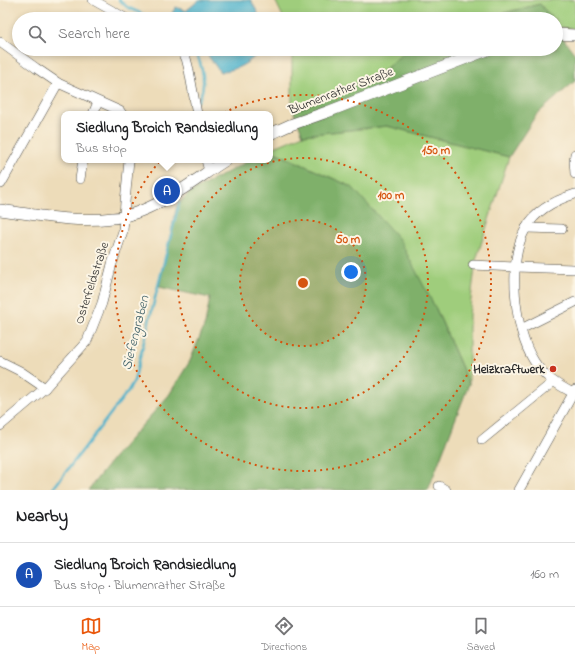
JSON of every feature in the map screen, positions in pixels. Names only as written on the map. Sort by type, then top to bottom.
[{"type":"street","points":[[93,0],[114,12]]},
{"type":"street","points":[[563,34],[575,35]]},
{"type":"street","points":[[0,42],[12,51]]},
{"type":"street","points":[[19,56],[58,83],[120,111]]},
{"type":"street","points":[[185,56],[189,70],[196,111]]},
{"type":"street","name":"Blumenrather Straße","points":[[273,132],[290,124],[327,112],[472,56]]},
{"type":"street","points":[[1,184],[58,83]]},
{"type":"street","points":[[94,111],[98,102]]},
{"type":"street","points":[[575,154],[575,174]]},
{"type":"street","points":[[80,179],[82,163]]},
{"type":"street","name":"Osterfeldstraße","points":[[0,426],[45,388],[87,341],[102,302],[123,231],[129,163]]},
{"type":"street","points":[[0,210],[88,220],[125,216],[163,201],[208,166]]},
{"type":"street","points":[[519,490],[574,392],[553,382],[544,374],[534,361],[527,348],[521,329],[516,301],[515,288],[518,250],[526,228],[540,212],[557,201],[575,194]]},
{"type":"street","points":[[526,228],[562,230]]},
{"type":"street","points":[[473,265],[574,269]]},
{"type":"street","points":[[521,329],[575,302]]},
{"type":"street","points":[[0,361],[20,371],[45,388]]},
{"type":"street","points":[[482,440],[553,382]]},
{"type":"green space","points":[[275,0],[575,0],[575,29],[563,28],[563,12],[546,12],[540,4],[508,12],[281,12]]},
{"type":"green space","points":[[540,4],[546,12],[508,12]]},
{"type":"green space","points":[[563,37],[575,54],[575,81],[536,115],[509,157],[387,126],[303,135],[294,112],[382,72],[400,56],[563,56]]},
{"type":"green space","points":[[292,56],[400,56],[382,72],[294,112],[292,104]]},
{"type":"green space","points":[[387,126],[509,157],[476,260],[469,315],[469,384],[436,309],[352,187],[273,151],[273,148],[303,135]]},
{"type":"green space","points":[[273,151],[352,187],[399,239],[436,309],[469,384],[428,490],[88,490],[115,456],[169,395],[190,361],[205,324],[210,298],[159,287],[177,205],[189,193],[244,163],[273,163]]},
{"type":"water","points":[[199,0],[251,0],[257,12],[173,12],[176,7],[186,11]]},
{"type":"water","points":[[255,56],[239,67],[220,72],[209,57]]},
{"type":"waterway","name":"Siefengraben","points":[[119,0],[127,7],[138,12]]},
{"type":"waterway","name":"Siefengraben","points":[[198,56],[203,75],[203,88],[198,101]]},
{"type":"waterway","name":"Siefengraben","points":[[52,490],[128,391],[134,381],[179,203]]},
{"type":"place","name":"Siedlung Broich Randsiedlung","points":[[167,191]]},
{"type":"place","name":"Heizkraftwerk","points":[[553,369]]}]
